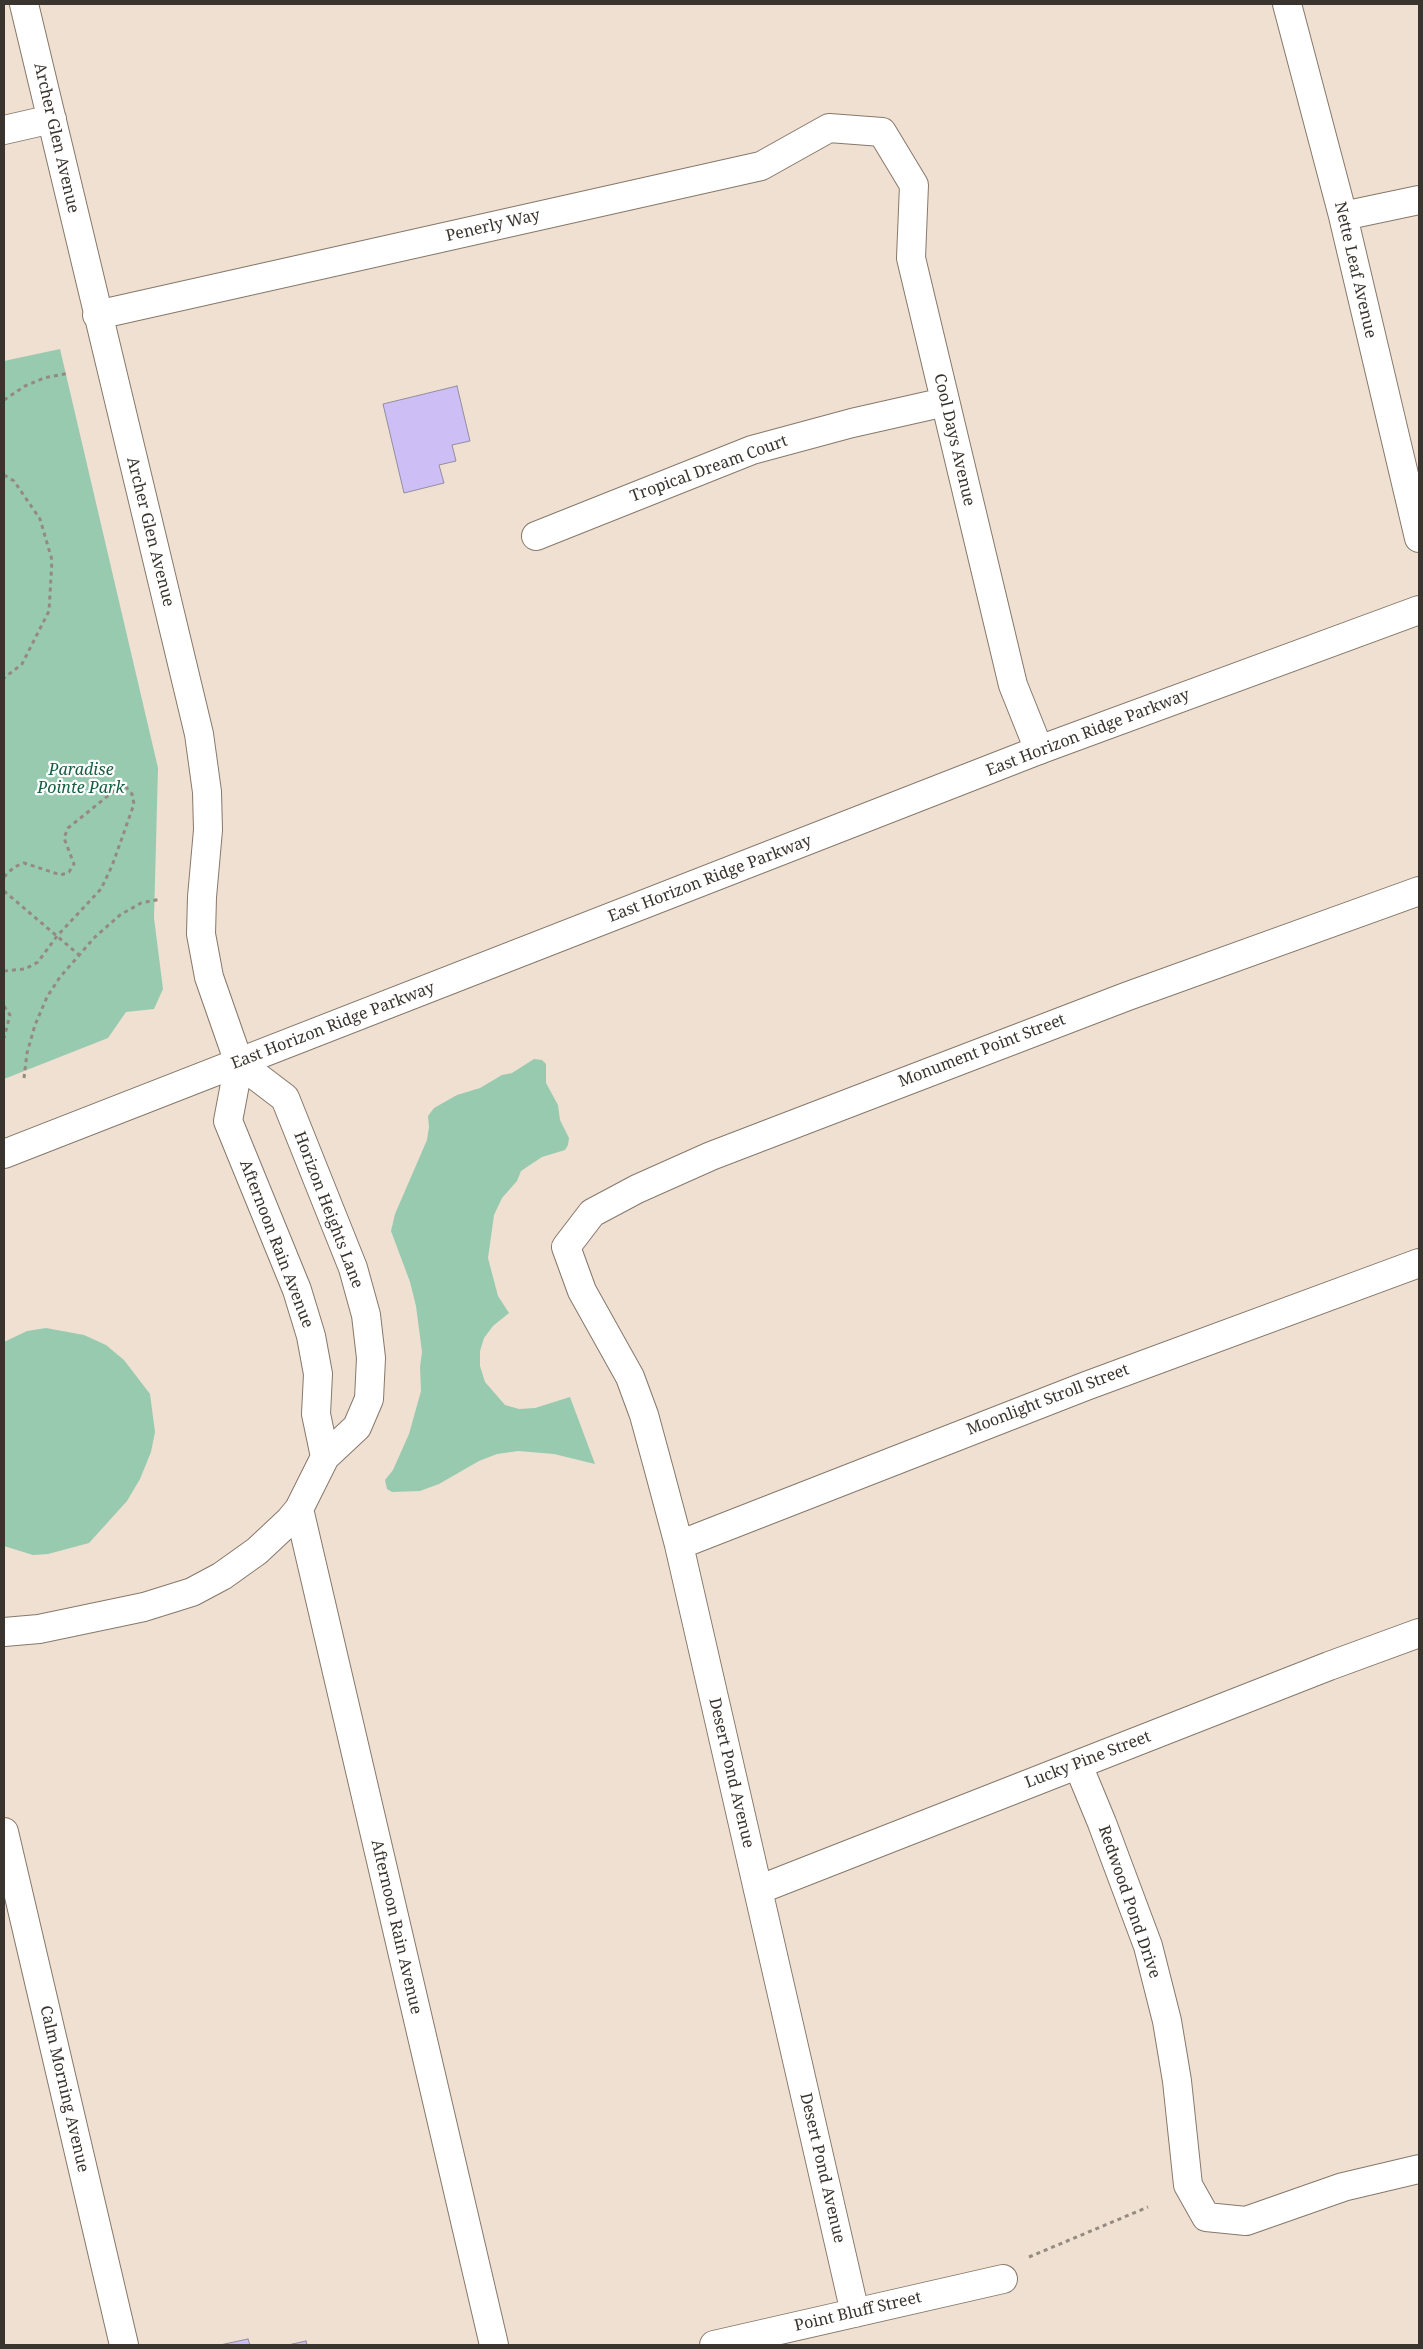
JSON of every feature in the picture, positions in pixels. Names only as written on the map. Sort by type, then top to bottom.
[{"type":"street","name":"Archer Glen Avenue","points":[[24,4],[97,315],[199,734],[207,792],[208,830],[201,934],[209,977],[239,1063]]},
{"type":"street","name":"Nette Leaf Avenue","points":[[1286,4],[1343,216],[1419,538]]},
{"type":"street","points":[[4,130],[52,119]]},
{"type":"street","name":"Penerly Way","points":[[97,315],[761,166],[829,128],[882,132]]},
{"type":"street","name":"Cool Days Avenue","points":[[882,132],[914,185],[911,258],[1013,686],[1039,750]]},
{"type":"street","points":[[1343,216],[1419,200]]},
{"type":"street","name":"Tropical Dream Court","points":[[536,536],[752,450],[852,423],[945,402]]},
{"type":"street","name":"East Horizon Ridge Parkway","points":[[4,1154],[1039,750],[1419,610]]},
{"type":"street","name":"Monument Point Street","points":[[566,1248],[592,1213],[637,1189],[711,1156],[1128,996],[1419,891]]},
{"type":"street","name":"Afternoon Rain Avenue","points":[[239,1063],[228,1122],[297,1290],[312,1336],[318,1374],[316,1414],[325,1457]]},
{"type":"street","name":"Horizon Heights Lane","points":[[4,1632],[48,1627],[144,1607],[192,1592],[222,1576],[257,1551],[299,1509],[325,1457],[357,1427],[369,1399],[372,1358],[366,1315],[353,1268],[285,1098],[239,1063]]},
{"type":"street","name":"Desert Pond Avenue","points":[[566,1248],[582,1291],[630,1376],[644,1415],[678,1545],[854,2313]]},
{"type":"street","name":"Moonlight Stroll Street","points":[[678,1545],[1086,1386],[1419,1262]]},
{"type":"street","name":"Afternoon Rain Avenue","points":[[299,1509],[494,2345]]},
{"type":"street","name":"Lucky Pine Street","points":[[758,1890],[1320,1669],[1419,1633]]},
{"type":"street","name":"Redwood Pond Drive","points":[[1078,1765],[1148,1946],[1167,2021],[1177,2081],[1188,2185],[1206,2217],[1246,2221],[1343,2187],[1419,2169]]},
{"type":"street","name":"Calm Morning Avenue","points":[[4,1832],[124,2345]]},
{"type":"street","name":"Point Bluff Street","points":[[714,2345],[1003,2279]]},
{"type":"path","points":[[4,400],[25,386],[44,378],[69,373]]},
{"type":"path","points":[[4,475],[14,481],[40,519],[52,560],[49,611],[22,664],[4,678]]},
{"type":"path","points":[[4,877],[14,867],[24,863],[61,875],[69,872],[74,864],[64,838],[68,828],[119,787],[126,787],[132,794],[134,804],[101,889],[57,936],[38,962],[25,969],[4,971]]},
{"type":"path","points":[[5,893],[78,954]]},
{"type":"path","points":[[24,1078],[27,1053],[46,997],[78,954],[120,915],[141,903],[161,899]]},
{"type":"path","points":[[4,1006],[10,1015],[4,1038]]},
{"type":"path","points":[[1023,2260],[1148,2207]]},
{"type":"green space","name":"Paradise Pointe Park","points":[[60,349],[158,768],[154,918],[163,989],[154,1009],[126,1012],[108,1038],[4,1079],[4,361]]},
{"type":"green space","points":[[534,1059],[542,1060],[546,1064],[546,1083],[558,1105],[560,1120],[569,1138],[568,1145],[565,1150],[542,1157],[521,1171],[517,1181],[502,1198],[494,1215],[488,1258],[498,1296],[509,1313],[493,1326],[484,1338],[480,1351],[480,1366],[485,1382],[505,1405],[519,1409],[535,1408],[570,1397],[595,1464],[554,1454],[518,1451],[497,1454],[479,1461],[439,1484],[420,1491],[392,1492],[387,1489],[385,1480],[393,1470],[409,1434],[421,1391],[420,1367],[422,1352],[416,1306],[410,1282],[391,1231],[395,1214],[427,1140],[428,1116],[434,1108],[457,1095],[480,1088],[502,1075],[512,1073]]},
{"type":"green space","points":[[46,1328],[84,1335],[106,1345],[124,1360],[150,1394],[155,1432],[151,1452],[140,1479],[127,1501],[89,1543],[48,1554],[33,1555],[4,1546],[4,1342],[27,1331]]},
{"type":"building","points":[[457,386],[470,441],[452,445],[456,461],[439,465],[444,483],[404,493],[383,404]]},
{"type":"building","points":[[248,2339],[250,2345],[220,2345]]},
{"type":"building","points":[[306,2341],[307,2345],[288,2345]]}]
